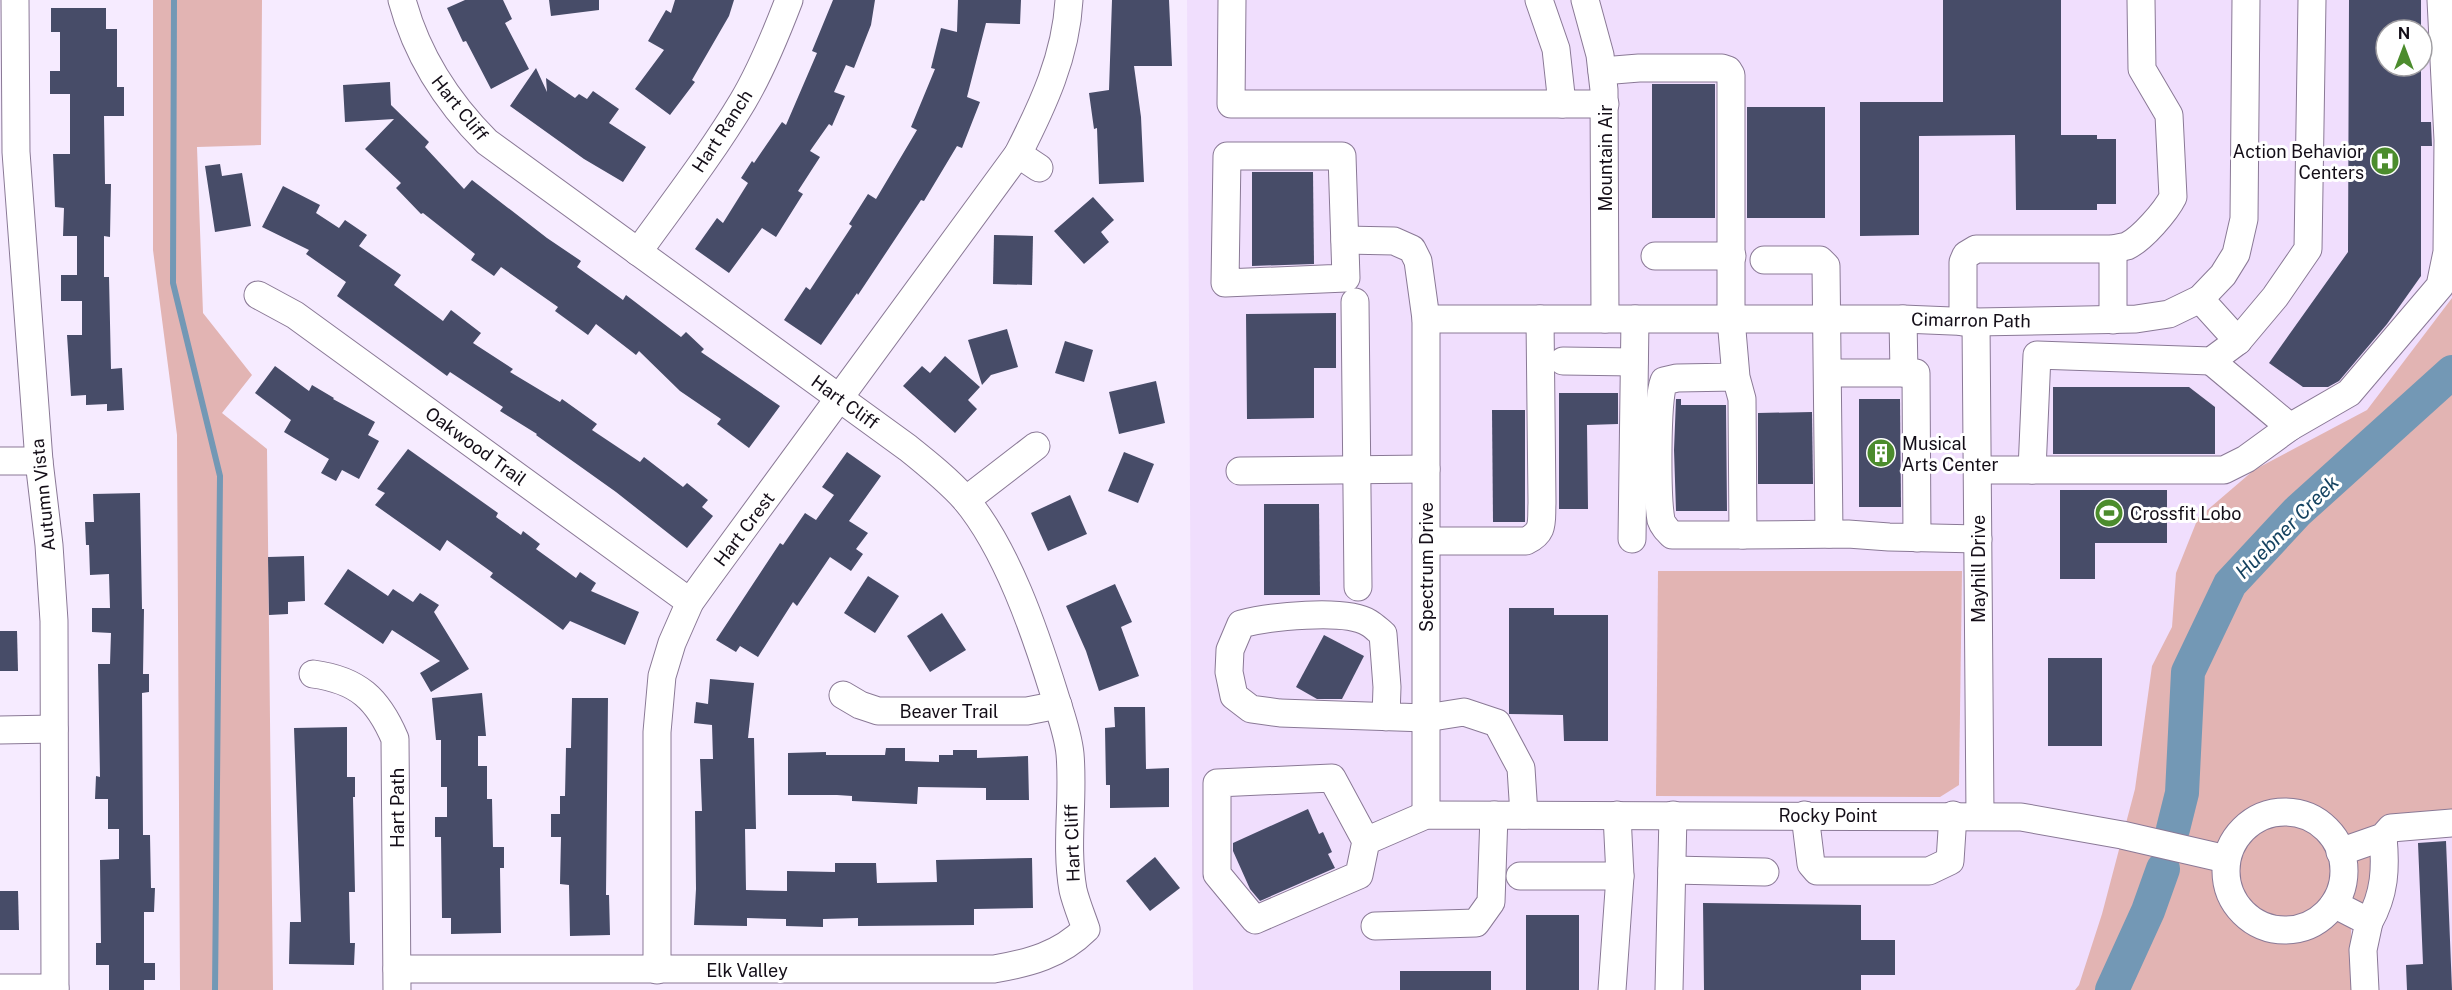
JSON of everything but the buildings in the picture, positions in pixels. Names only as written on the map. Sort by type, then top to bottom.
[{"type":"street","name":"Autumn Vista","points":[[15,0],[15,152],[54,621],[55,989]]},
{"type":"street","name":"Hart Cliff","points":[[402,0],[418,48],[431,74],[466,121],[510,160],[841,398],[944,477],[966,500],[992,538],[1019,596],[1045,663],[1066,729],[1070,755],[1070,861],[1074,892],[1086,929]]},
{"type":"street","name":"Hart Ranch","points":[[638,252],[744,100],[771,48],[789,0]]},
{"type":"street","name":"Hart Crest","points":[[657,970],[657,732],[662,676],[672,643],[690,602],[841,398],[1029,161],[1042,108],[1063,41],[1069,0]]},
{"type":"street","points":[[1232,0],[1231,104],[1605,104]]},
{"type":"street","points":[[1539,0],[1556,49],[1562,104]]},
{"type":"street","name":"Mountain Air","points":[[1585,0],[1592,20],[1602,71],[1605,104],[1605,319]]},
{"type":"street","points":[[2113,320],[2113,249],[2128,245],[2150,226],[2173,197],[2169,115],[2142,69],[2141,0]]},
{"type":"street","name":"Cimarron Path","points":[[1426,319],[1903,319],[1970,322],[2113,320],[2169,314],[2200,299],[2223,275],[2236,254],[2244,219],[2246,0]]},
{"type":"street","points":[[2211,361],[2238,341],[2275,297],[2308,249],[2312,0]]},
{"type":"street","points":[[1978,470],[2224,470],[2246,459],[2290,427],[2349,393],[2440,286],[2447,252],[2448,140],[2441,0]]},
{"type":"street","points":[[1602,71],[1639,68],[1722,68],[1728,70],[1731,75],[1731,319],[1736,377],[1742,399],[1743,535]]},
{"type":"street","points":[[1227,156],[1342,156],[1345,240],[1346,278],[1225,283],[1227,156]]},
{"type":"street","name":"Spectrum Drive","points":[[1345,240],[1394,241],[1412,249],[1418,261],[1426,319],[1426,815]]},
{"type":"street","name":"Mayhill Drive","points":[[1980,815],[1978,470],[1970,322],[1963,261],[1966,255],[1976,249],[2113,249]]},
{"type":"street","points":[[1655,256],[1732,256]]},
{"type":"street","points":[[1764,260],[1820,260],[1826,266],[1829,373],[1829,534]]},
{"type":"street","name":"Oakwood Trail","points":[[258,295],[295,315],[690,602]]},
{"type":"street","points":[[2200,299],[2238,341]]},
{"type":"street","points":[[1355,302],[1358,587]]},
{"type":"street","points":[[1426,541],[1526,541],[1536,537],[1540,529],[1542,503],[1540,319]]},
{"type":"street","points":[[1632,539],[1635,319]]},
{"type":"street","points":[[1903,319],[1904,373]]},
{"type":"street","points":[[2032,470],[2037,355],[2211,361],[2290,427]]},
{"type":"street","points":[[1563,361],[1634,362]]},
{"type":"street","points":[[1829,373],[1917,373],[1917,538]]},
{"type":"street","points":[[1736,377],[1677,378],[1664,381],[1660,426],[1659,495],[1662,522],[1672,535],[1829,534],[1978,539]]},
{"type":"street","points":[[966,500],[1036,446]]},
{"type":"street","points":[[0,461],[39,461]]},
{"type":"street","points":[[1240,471],[1426,469]]},
{"type":"street","points":[[1386,717],[1387,687],[1383,634],[1368,621],[1334,615],[1265,618],[1241,624],[1230,650],[1229,672],[1234,696],[1251,709],[1280,713],[1386,717],[1426,718],[1464,712],[1497,723],[1521,768],[1524,815]]},
{"type":"street","name":"Hart Path","points":[[313,674],[334,677],[358,688],[381,710],[395,739],[397,979]]},
{"type":"street","name":"Beaver Trail","points":[[843,695],[860,705],[878,711],[1027,711],[1058,705]]},
{"type":"street","points":[[0,730],[54,729]]},
{"type":"street","points":[[1332,778],[1366,841],[1359,875],[1255,920],[1217,874],[1217,783],[1332,778]]},
{"type":"street","points":[[2273,813],[2296,813],[2318,822],[2334,838],[2340,852],[2343,860],[2343,882],[2334,904],[2317,920],[2296,929],[2273,929],[2251,920],[2235,903],[2226,882],[2226,859],[2235,838],[2252,822],[2273,813]]},
{"type":"street","points":[[1366,841],[1426,815]]},
{"type":"street","name":"Rocky Point","points":[[1426,815],[1980,815],[2020,817],[2058,822],[2226,859]]},
{"type":"street","points":[[1375,926],[1476,923],[1491,902],[1494,815]]},
{"type":"street","points":[[1612,990],[1620,876],[1617,815]]},
{"type":"street","points":[[1669,990],[1673,815]]},
{"type":"street","points":[[1804,815],[1811,864],[1817,871],[1929,870],[1950,861],[1953,815]]},
{"type":"street","points":[[2340,852],[2384,837],[2391,828],[2452,823]]},
{"type":"street","points":[[2365,990],[2363,950],[2369,922],[2384,888],[2386,863],[2384,837]]},
{"type":"street","points":[[1672,870],[1765,872]]},
{"type":"street","points":[[1520,876],[1620,876]]},
{"type":"street","points":[[2334,904],[2369,922]]},
{"type":"street","name":"Elk Valley","points":[[397,979],[657,970],[994,969],[1024,964],[1048,956],[1073,942],[1086,929]]},
{"type":"street","points":[[0,988],[55,989]]},
{"type":"shaded area","points":[[153,0],[262,0],[261,145],[197,147],[203,313],[252,375],[222,413],[267,449],[273,990],[180,990],[177,435],[153,250]]},
{"type":"shaded area","points":[[1187,0],[2452,0],[2452,990],[1193,990]]},
{"type":"shaded area","points":[[2452,298],[2452,816],[2386,820],[2375,863],[2370,896],[2351,928],[2352,990],[2075,990],[2079,985],[2102,914],[2135,789],[2152,666],[2172,627],[2176,573],[2198,518],[2254,470],[2367,410]]},
{"type":"shaded area","points":[[1658,571],[1962,571],[1959,785],[1940,797],[1656,796]]},
{"type":"waterway","points":[[174,0],[173,283],[220,476],[215,990]]},
{"type":"waterway","name":"Huebner Creek","points":[[2173,829],[2182,793],[2188,672],[2230,584],[2297,512],[2452,372]]},
{"type":"waterway","name":"Huebner Creek","points":[[2112,990],[2148,911],[2163,869]]},
{"type":"place","name":"Action Behavior Centers","points":[[2385,161]]},
{"type":"place","name":"Musical Arts Center","points":[[1881,453]]},
{"type":"place","name":"Crossfit Lobo","points":[[2109,513]]}]
